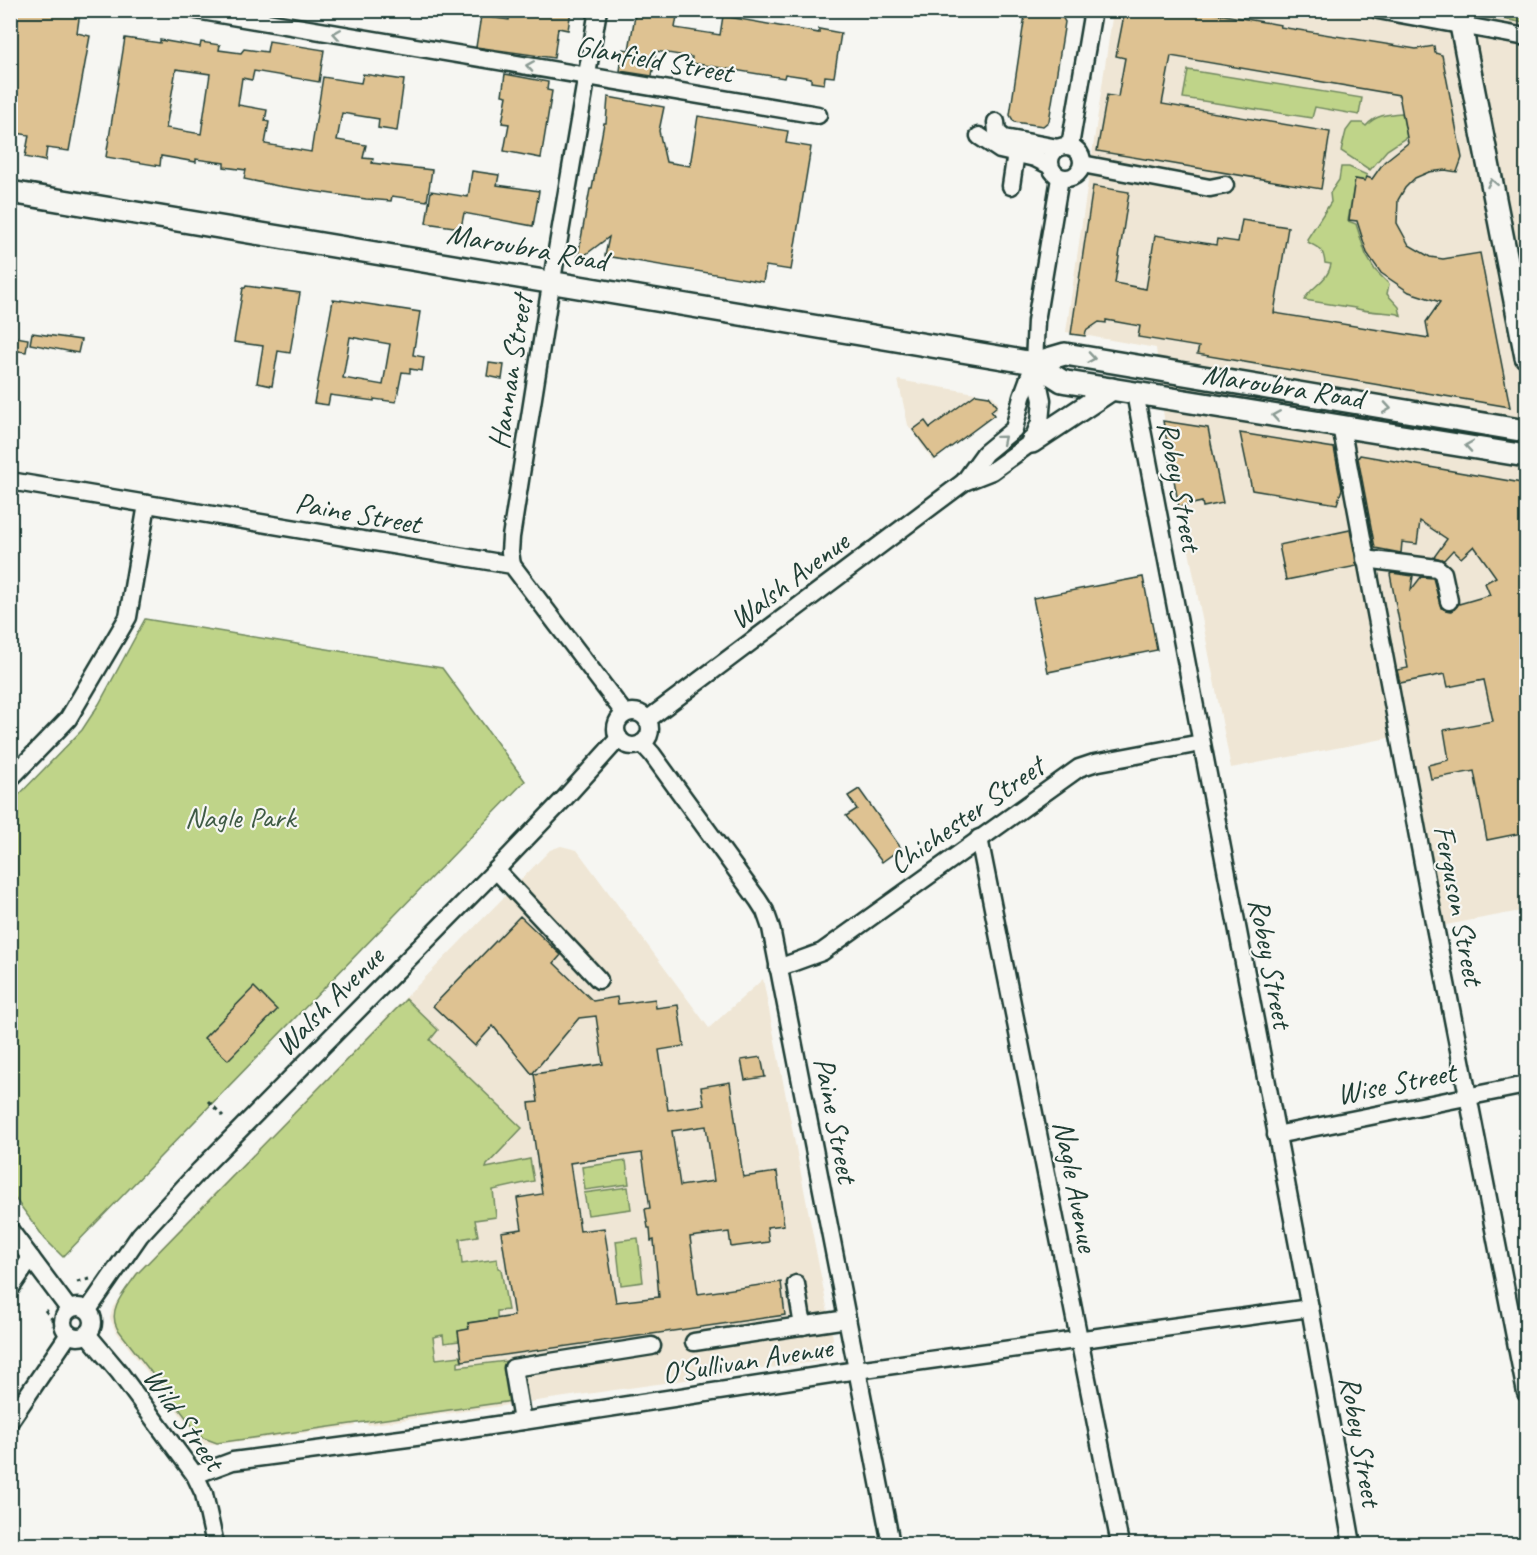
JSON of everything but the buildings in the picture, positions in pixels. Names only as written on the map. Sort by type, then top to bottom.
[{"type":"main road","points":[[1459,17],[1527,357]]},
{"type":"main road","name":"Maroubra Road","points":[[10,192],[1034,363],[1062,381],[1527,456]]},
{"type":"main road","name":"Maroubra Road","points":[[1034,363],[1065,354],[1527,431]]},
{"type":"main road","points":[[1032,442],[1112,389]]},
{"type":"street","name":"Glanfield Street","points":[[196,10],[818,114]]},
{"type":"street","name":"Hannan Street","points":[[512,565],[511,537],[598,10]]},
{"type":"street","points":[[1032,442],[1040,422],[1042,400],[1034,363],[1036,321],[1055,171],[1051,154],[1064,147],[1093,10]]},
{"type":"street","points":[[1378,10],[1459,17],[1527,37]]},
{"type":"street","points":[[996,122],[1000,136],[1055,171],[1074,176],[1082,164]]},
{"type":"street","points":[[979,136],[994,147],[1064,147],[1078,151],[1082,164]]},
{"type":"street","points":[[1011,186],[1021,148]]},
{"type":"street","points":[[1082,164],[1217,186]]},
{"type":"street","name":"Walsh Avenue","points":[[964,482],[985,453],[1014,429],[1022,396],[1034,363]]},
{"type":"street","name":"Robey Street","points":[[1135,393],[1310,1308],[1352,1545]]},
{"type":"street","name":"Ferguson Street","points":[[1341,426],[1435,927],[1527,1393]]},
{"type":"street","name":"Walsh Avenue","points":[[647,720],[964,482],[992,471],[1032,442]]},
{"type":"street","name":"Paine Street","points":[[10,481],[512,565]]},
{"type":"street","points":[[10,779],[68,719],[128,617],[147,504]]},
{"type":"street","points":[[1365,559],[1437,568],[1443,573],[1449,601]]},
{"type":"street","points":[[512,565],[625,714]]},
{"type":"street","points":[[638,713],[647,720],[649,735],[642,743],[630,746],[619,738],[617,724],[625,714],[638,713]]},
{"type":"street","name":"Walsh Avenue","points":[[88,1310],[140,1235],[192,1178],[496,870],[619,738]]},
{"type":"street","name":"Paine Street","points":[[642,743],[708,829],[762,906],[771,928],[891,1545]]},
{"type":"street","name":"Chichester Street","points":[[778,968],[822,952],[1079,768],[1094,763],[1201,743]]},
{"type":"street","name":"Nagle Avenue","points":[[979,838],[1120,1545]]},
{"type":"street","points":[[496,870],[599,980]]},
{"type":"street","name":"Wise Street","points":[[1276,1135],[1527,1085]]},
{"type":"street","points":[[10,1230],[69,1309]]},
{"type":"street","points":[[10,1289],[36,1264]]},
{"type":"street","points":[[796,1284],[803,1326]]},
{"type":"street","points":[[10,1421],[61,1335],[63,1322],[69,1309],[77,1306],[91,1313],[93,1322],[87,1334],[78,1337],[61,1335]]},
{"type":"street","name":"O'Sullivan Avenue","points":[[195,1475],[233,1461],[522,1421],[857,1370],[1310,1308]]},
{"type":"street","points":[[694,1342],[847,1319]]},
{"type":"street","name":"Wild Street","points":[[87,1334],[119,1372],[195,1475],[206,1502],[215,1545]]},
{"type":"street","points":[[522,1421],[513,1368],[652,1346]]},
{"type":"path","points":[[208,1101],[223,1116]]},
{"type":"path","points":[[77,1282],[94,1278]]},
{"type":"path","points":[[45,1310],[61,1335]]},
{"type":"shaded area","points":[[1113,11],[1526,11],[1526,910],[1435,927],[1399,736],[1231,768],[1165,427],[1156,348],[1066,332]]},
{"type":"shaded area","points":[[898,380],[993,396],[998,402],[997,411],[933,461],[908,425]]},
{"type":"shaded area","points":[[561,846],[577,850],[709,1028],[763,979],[833,1338],[824,1358],[813,1362],[367,1425],[363,1414],[354,1416],[356,1426],[213,1445],[203,1444],[115,1330],[110,1318],[113,1307],[136,1273],[550,850]]},
{"type":"green space","points":[[1474,11],[1526,11],[1526,23],[1481,15]]},
{"type":"green space","points":[[1188,70],[1362,98],[1359,115],[1315,107],[1312,118],[1183,98]]},
{"type":"green space","points":[[1402,113],[1407,137],[1387,150],[1370,170],[1341,151],[1346,131],[1352,123],[1362,123],[1366,126],[1378,117]]},
{"type":"green space","points":[[1341,167],[1349,167],[1367,175],[1364,180],[1355,179],[1348,221],[1356,224],[1366,255],[1375,270],[1389,284],[1387,294],[1399,307],[1401,316],[1304,300],[1327,275],[1331,264],[1325,263],[1322,251],[1307,239],[1331,202],[1330,193],[1339,180]]},
{"type":"green space","name":"Nagle Park","points":[[145,619],[442,668],[525,781],[63,1257],[45,1239],[11,1193],[11,803],[82,730],[99,704]]},
{"type":"green space","points":[[406,999],[438,1030],[430,1040],[522,1128],[486,1168],[530,1159],[534,1181],[493,1190],[496,1217],[475,1220],[478,1236],[460,1239],[462,1264],[497,1259],[498,1268],[501,1269],[508,1310],[497,1311],[497,1319],[468,1323],[469,1329],[458,1331],[459,1341],[444,1343],[443,1335],[433,1337],[436,1359],[460,1356],[462,1362],[458,1362],[458,1367],[506,1361],[512,1401],[217,1443],[201,1437],[117,1328],[114,1313],[116,1306],[137,1274]]},
{"type":"green space","points":[[626,1161],[629,1184],[585,1190],[582,1167]]},
{"type":"green space","points":[[628,1187],[631,1209],[588,1215],[584,1193]]},
{"type":"green space","points":[[638,1238],[643,1282],[621,1285],[616,1241]]}]
